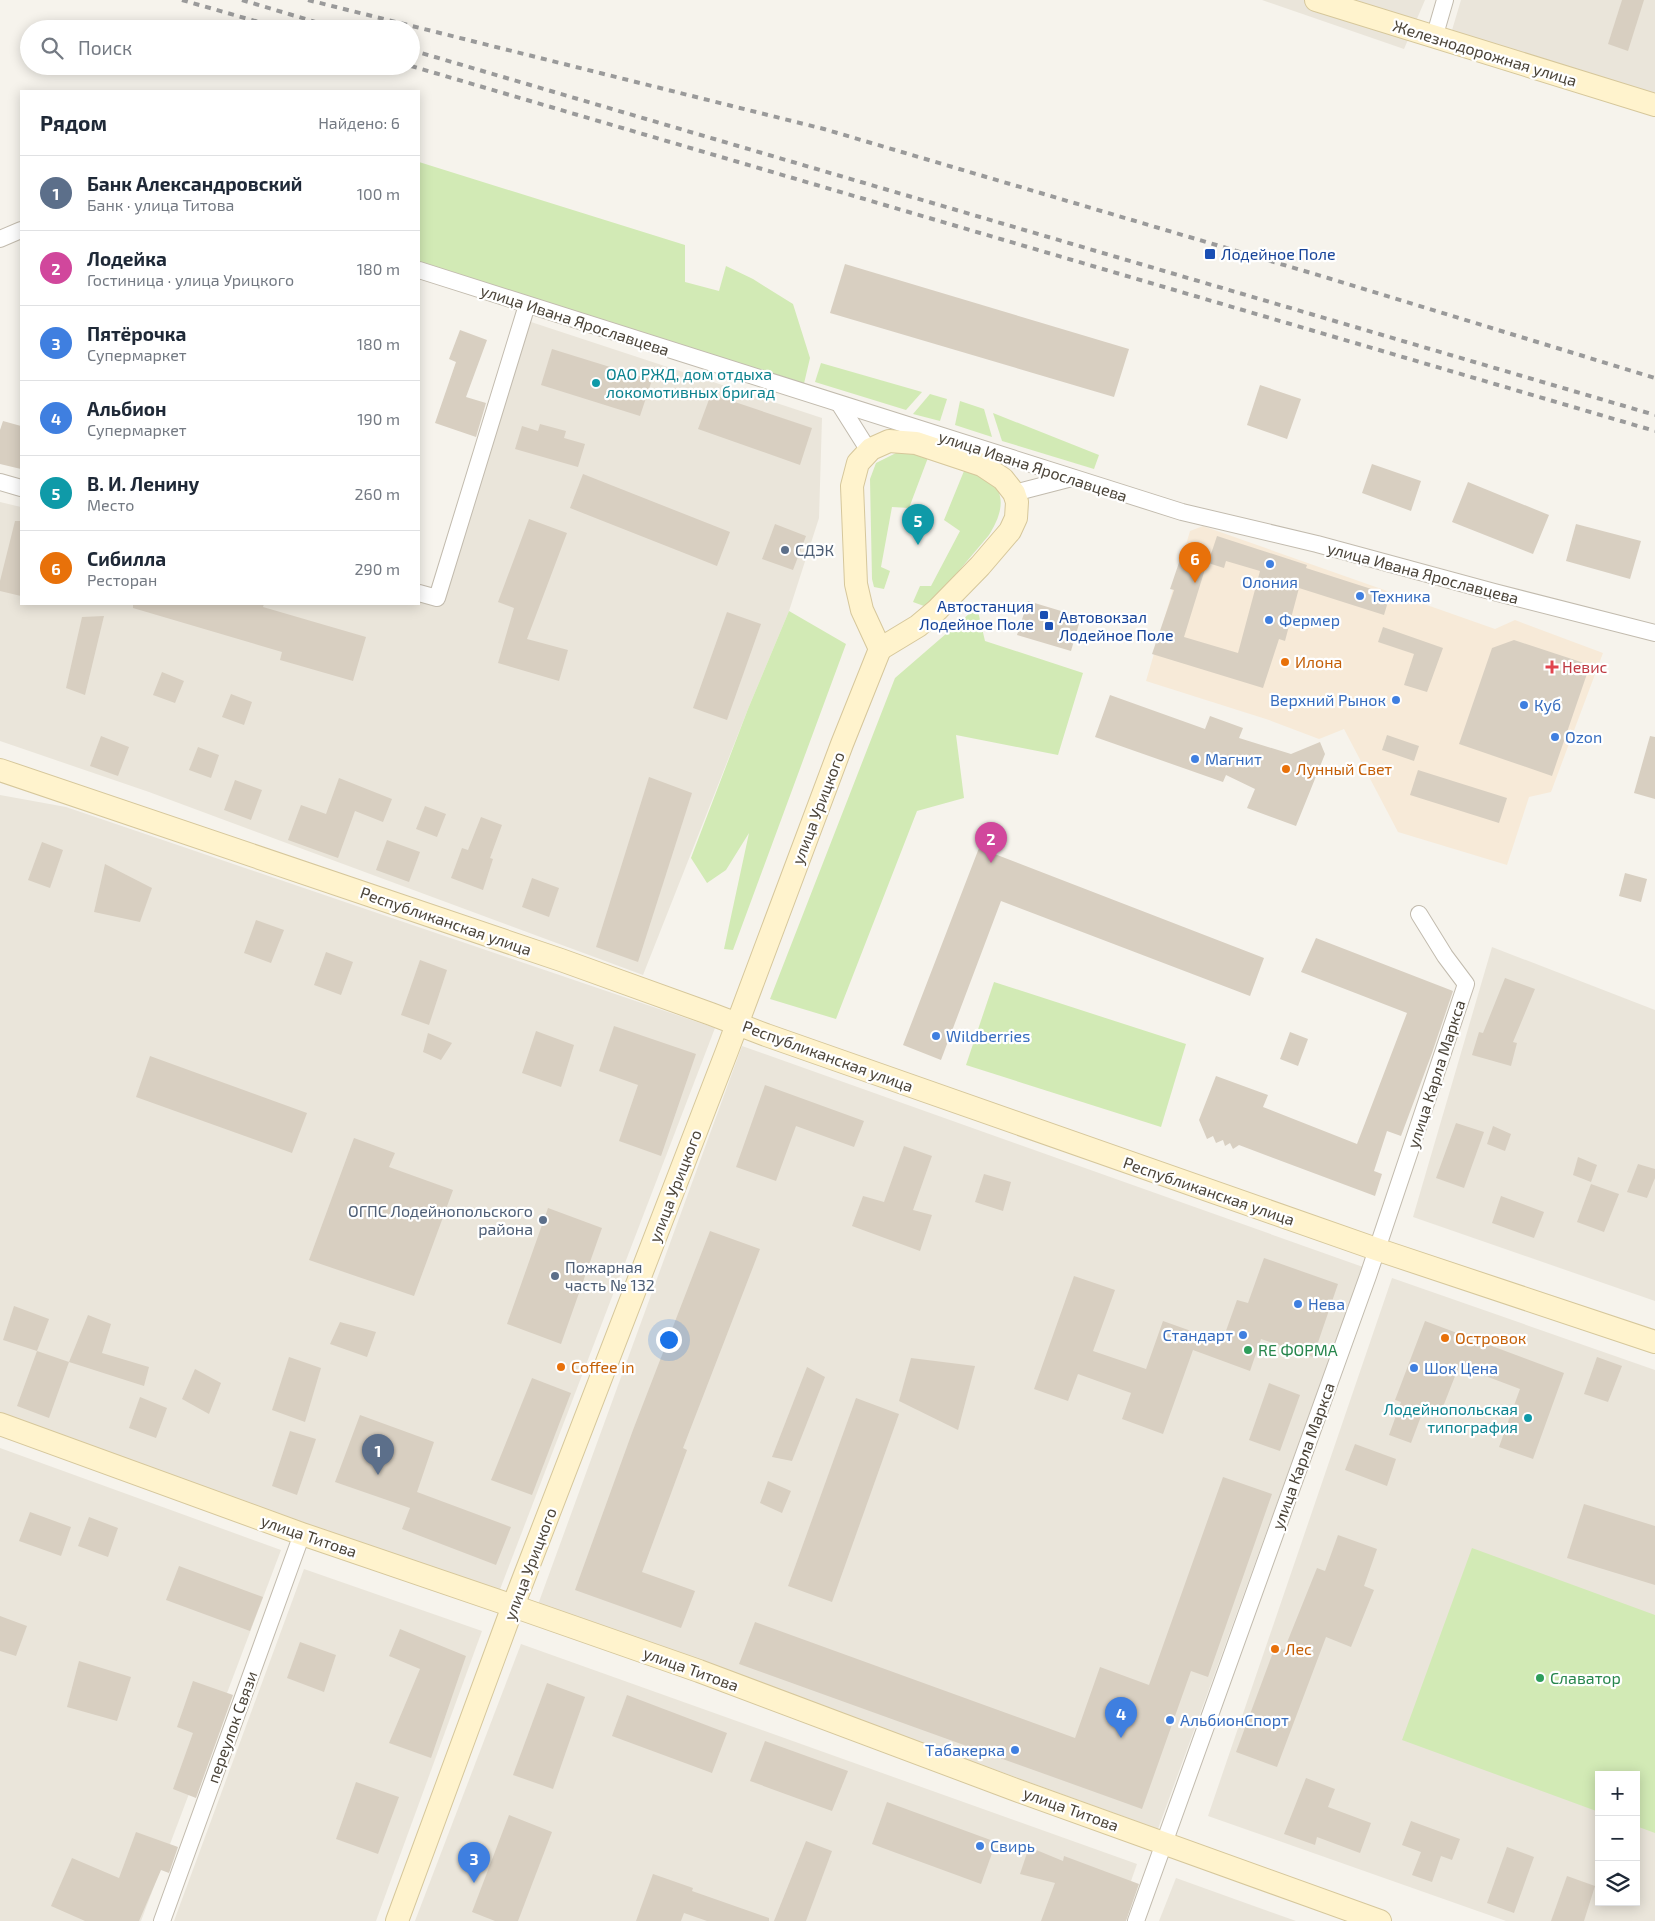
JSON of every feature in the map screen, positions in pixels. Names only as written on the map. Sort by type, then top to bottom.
[{"type":"street","name":"Железнодорожная улица","points":[[1316,0],[1655,105]]},
{"type":"street","points":[[1434,38],[1445,0]]},
{"type":"street","points":[[0,239],[20,230]]},
{"type":"street","name":"улица Ивана Ярославцева","points":[[420,270],[1182,512],[1318,544],[1655,633]]},
{"type":"street","points":[[420,593],[437,598],[527,305]]},
{"type":"street","points":[[840,405],[869,451]]},
{"type":"street","points":[[889,441],[916,443],[982,465],[1002,479],[1014,493],[1017,502],[1016,518],[1010,531],[937,610],[918,626],[880,649],[862,610],[856,584],[852,486],[858,463],[869,451],[889,441]]},
{"type":"street","points":[[1014,493],[1072,478]]},
{"type":"street","points":[[0,482],[20,488]]},
{"type":"street","name":"улица Урицкого","points":[[397,1921],[513,1606],[880,649]]},
{"type":"street","name":"Республиканская улица","points":[[0,770],[561,960],[938,1096],[1376,1249],[1655,1342]]},
{"type":"street","name":"улица Карла Маркса","points":[[1136,1921],[1368,1276],[1466,984],[1445,956],[1419,914]]},
{"type":"street","name":"улица Титова","points":[[0,1424],[302,1534],[699,1671],[1380,1921]]},
{"type":"street","name":"переулок Связи","points":[[162,1921],[302,1534]]},
{"type":"shaded area","points":[[1262,0],[1425,0],[1404,49]]},
{"type":"shaded area","points":[[1461,0],[1655,0],[1655,109],[1447,47]]},
{"type":"shaded area","points":[[525,320],[822,418],[819,518],[789,611],[748,709],[643,975],[149,792],[0,741],[0,502],[20,507],[20,605],[420,605],[420,598],[444,604]]},
{"type":"shaded area","name":"Верхний Рынок","points":[[1203,526],[1495,629],[1515,620],[1603,653],[1551,792],[1529,797],[1507,865],[1398,832],[1344,729],[1319,739],[1269,720],[1146,681],[1190,531]]},
{"type":"shaded area","points":[[0,795],[66,807],[715,1028],[499,1592],[300,1524],[0,1415]]},
{"type":"shaded area","points":[[1492,947],[1655,1010],[1655,1301],[1413,1217]]},
{"type":"shaded area","points":[[742,1046],[1363,1267],[1158,1829],[842,1714],[536,1610]]},
{"type":"shaded area","points":[[1392,1278],[1655,1370],[1655,1921],[1506,1921],[1208,1816]]},
{"type":"shaded area","points":[[0,1448],[281,1550],[141,1921],[0,1921]]},
{"type":"shaded area","points":[[304,1569],[482,1631],[376,1921],[174,1921]]},
{"type":"shaded area","points":[[521,1644],[1137,1864],[1117,1921],[415,1921]]},
{"type":"shaded area","points":[[1176,1878],[1296,1921],[1159,1921]]},
{"type":"green space","points":[[420,162],[685,245],[685,282],[719,291],[726,266],[753,279],[793,304],[810,358],[802,392],[420,270]]},
{"type":"green space","points":[[821,363],[922,392],[906,410],[815,382]]},
{"type":"green space","points":[[930,394],[947,399],[940,421],[913,414]]},
{"type":"green space","points":[[960,401],[984,409],[992,437],[955,425]]},
{"type":"green space","points":[[993,413],[1099,455],[1094,469],[1002,441]]},
{"type":"green space","points":[[900,451],[929,455],[909,508],[892,507],[881,567],[890,571],[884,589],[874,587],[872,579],[870,479],[876,463]]},
{"type":"green space","points":[[964,471],[985,477],[996,487],[1001,500],[999,515],[989,535],[930,605],[924,606],[913,602],[920,586],[931,586],[960,531],[944,520]]},
{"type":"green space","points":[[977,607],[985,641],[1083,673],[1058,755],[956,735],[964,798],[917,811],[836,1019],[770,999],[895,678]]},
{"type":"green space","points":[[789,611],[846,644],[733,950],[724,949],[749,833],[726,870],[707,883],[691,858],[748,709]]},
{"type":"green space","points":[[994,982],[1186,1044],[1161,1127],[966,1065]]},
{"type":"green space","name":"Славатор","points":[[1472,1548],[1655,1615],[1655,1833],[1640,1827],[1640,1771],[1595,1771],[1595,1811],[1402,1740]]},
{"type":"building","points":[[1622,0],[1644,0],[1628,51],[1608,44]]},
{"type":"building","points":[[845,264],[1129,349],[1114,397],[830,313]]},
{"type":"building","points":[[460,330],[487,340],[466,397],[486,403],[476,437],[435,423],[456,362],[449,359]]},
{"type":"building","name":"ОАО РЖД, дом отдыха локомотивных бригад","points":[[552,349],[652,380],[640,416],[541,385]]},
{"type":"building","points":[[1260,385],[1301,399],[1287,439],[1247,425]]},
{"type":"building","points":[[711,394],[812,428],[800,465],[698,429]]},
{"type":"building","points":[[3,421],[20,426],[20,469],[0,464],[0,430]]},
{"type":"building","points":[[540,424],[566,431],[564,438],[585,444],[578,467],[515,449],[522,426],[538,431]]},
{"type":"building","points":[[1372,464],[1421,481],[1411,511],[1362,493]]},
{"type":"building","points":[[583,474],[730,532],[717,566],[570,508]]},
{"type":"building","points":[[1468,482],[1549,515],[1533,554],[1452,522]]},
{"type":"building","points":[[529,519],[567,533],[527,639],[568,650],[559,681],[498,663],[514,608],[498,602]]},
{"type":"building","points":[[15,521],[20,521],[20,596],[0,591],[0,581]]},
{"type":"building","points":[[775,524],[806,536],[793,570],[762,559]]},
{"type":"building","points":[[1576,524],[1641,541],[1630,579],[1566,561]]},
{"type":"building","points":[[1217,536],[1307,565],[1306,568],[1390,595],[1384,615],[1299,588],[1285,641],[1279,639],[1263,688],[1152,654],[1174,590],[1170,589],[1185,545],[1210,553],[1184,637],[1238,653],[1260,571],[1226,561],[1224,568],[1208,563]]},
{"type":"building","name":"Автовокзал Лодейное Поле","points":[[1028,601],[1081,617],[1071,651],[1017,635]]},
{"type":"building","points":[[133,605],[264,605],[263,607],[366,637],[353,681],[280,660],[282,652],[133,608]]},
{"type":"building","points":[[727,612],[761,624],[727,720],[693,708]]},
{"type":"building","points":[[104,616],[85,695],[66,688],[82,617]]},
{"type":"building","points":[[1383,627],[1443,648],[1427,692],[1404,685],[1414,654],[1378,642]]},
{"type":"building","name":"Куб","points":[[1514,640],[1590,665],[1552,776],[1459,744],[1492,648]]},
{"type":"building","points":[[162,672],[184,681],[175,703],[153,695]]},
{"type":"building","points":[[231,694],[252,702],[244,725],[222,717]]},
{"type":"building","points":[[1110,695],[1205,729],[1210,716],[1243,728],[1239,738],[1291,754],[1320,742],[1325,754],[1296,826],[1247,808],[1255,789],[1226,775],[1223,782],[1095,737]]},
{"type":"building","points":[[1387,735],[1419,746],[1414,761],[1382,750]]},
{"type":"building","points":[[101,736],[129,747],[118,776],[90,766]]},
{"type":"building","points":[[1650,736],[1655,737],[1655,799],[1634,793]]},
{"type":"building","points":[[198,747],[219,755],[211,778],[189,770]]},
{"type":"building","points":[[1418,770],[1507,798],[1499,823],[1410,795]]},
{"type":"building","points":[[649,777],[692,793],[638,962],[596,947]]},
{"type":"building","points":[[339,778],[392,799],[383,822],[355,811],[338,858],[288,840],[301,805],[326,814]]},
{"type":"building","points":[[235,780],[262,790],[251,820],[224,810]]},
{"type":"building","points":[[425,806],[446,814],[437,837],[416,829]]},
{"type":"building","points":[[481,817],[502,825],[490,858],[493,859],[483,890],[451,878],[462,848],[468,850]]},
{"type":"building","points":[[387,840],[420,852],[409,882],[376,870]]},
{"type":"building","points":[[42,842],[63,850],[50,888],[28,880]]},
{"type":"building","points":[[979,848],[1264,958],[1250,996],[1001,901],[941,1060],[903,1045]]},
{"type":"building","points":[[105,864],[152,888],[140,922],[94,912]]},
{"type":"building","points":[[1625,873],[1647,879],[1641,902],[1619,896]]},
{"type":"building","points":[[532,878],[559,888],[549,917],[522,907]]},
{"type":"building","points":[[256,920],[284,930],[271,963],[244,953]]},
{"type":"building","points":[[1316,938],[1453,991],[1401,1136],[1387,1131],[1374,1171],[1382,1174],[1375,1196],[1239,1145],[1233,1149],[1230,1143],[1225,1146],[1223,1140],[1216,1143],[1213,1136],[1207,1139],[1199,1120],[1216,1076],[1268,1095],[1263,1107],[1357,1144],[1407,1013],[1301,972]]},
{"type":"building","points":[[326,952],[353,962],[341,995],[314,985]]},
{"type":"building","points":[[420,960],[447,970],[429,1025],[401,1015]]},
{"type":"building","points":[[1505,978],[1535,989],[1513,1042],[1517,1043],[1511,1066],[1472,1055],[1479,1032],[1483,1033]]},
{"type":"building","points":[[614,1026],[696,1054],[661,1156],[619,1141],[638,1085],[599,1071]]},
{"type":"building","points":[[536,1031],[574,1045],[561,1087],[522,1073]]},
{"type":"building","points":[[1290,1032],[1308,1039],[1298,1066],[1280,1059]]},
{"type":"building","points":[[428,1033],[452,1043],[441,1060],[423,1052]]},
{"type":"building","points":[[150,1056],[307,1113],[292,1153],[136,1097]]},
{"type":"building","points":[[765,1085],[864,1121],[854,1147],[796,1126],[776,1181],[736,1167]]},
{"type":"building","points":[[1456,1123],[1484,1132],[1464,1188],[1436,1178]]},
{"type":"building","points":[[1493,1126],[1511,1134],[1505,1151],[1487,1144]]},
{"type":"building","points":[[354,1138],[395,1153],[389,1167],[453,1190],[414,1296],[309,1260]]},
{"type":"building","points":[[904,1146],[932,1156],[913,1210],[932,1215],[920,1251],[852,1226],[863,1196],[884,1202]]},
{"type":"building","points":[[1578,1157],[1597,1165],[1591,1182],[1573,1175]]},
{"type":"building","points":[[1638,1164],[1655,1169],[1655,1178],[1647,1198],[1627,1192]]},
{"type":"building","points":[[984,1174],[1011,1182],[1003,1211],[975,1202]]},
{"type":"building","points":[[1591,1184],[1619,1194],[1604,1232],[1577,1222]]},
{"type":"building","points":[[1501,1196],[1544,1212],[1534,1238],[1492,1223]]},
{"type":"building","name":"Пожарная часть № 132","points":[[548,1208],[602,1228],[561,1344],[507,1324]]},
{"type":"building","points":[[710,1231],[760,1249],[683,1448],[687,1450],[642,1572],[695,1591],[681,1628],[575,1590],[633,1430]]},
{"type":"building","points":[[1264,1258],[1338,1284],[1313,1357],[1261,1339],[1250,1371],[1193,1350],[1163,1434],[1122,1419],[1131,1393],[1078,1374],[1068,1401],[1034,1389],[1074,1276],[1115,1290],[1093,1351],[1146,1369],[1163,1321],[1222,1342],[1237,1300],[1248,1303]]},
{"type":"building","points":[[14,1306],[49,1319],[37,1351],[3,1340]]},
{"type":"building","points":[[88,1315],[111,1324],[102,1353],[149,1367],[144,1386],[69,1362]]},
{"type":"building","points":[[1425,1321],[1564,1373],[1533,1459],[1499,1447],[1520,1389],[1459,1366],[1439,1417],[1423,1411],[1411,1443],[1389,1435],[1401,1402],[1395,1400]]},
{"type":"building","points":[[340,1322],[376,1332],[367,1357],[330,1344]]},
{"type":"building","points":[[37,1351],[69,1362],[49,1418],[17,1406]]},
{"type":"building","points":[[289,1357],[321,1368],[305,1422],[272,1410]]},
{"type":"building","points":[[1597,1357],[1622,1366],[1608,1402],[1584,1394]]},
{"type":"building","points":[[911,1358],[975,1366],[958,1430],[899,1401]]},
{"type":"building","points":[[807,1367],[825,1377],[792,1461],[772,1457]]},
{"type":"building","points":[[195,1369],[221,1383],[209,1414],[182,1399]]},
{"type":"building","points":[[532,1378],[571,1393],[532,1495],[491,1480]]},
{"type":"building","points":[[1269,1383],[1300,1395],[1280,1451],[1249,1440]]},
{"type":"building","points":[[140,1397],[167,1408],[156,1438],[129,1428]]},
{"type":"building","points":[[856,1398],[899,1414],[832,1602],[788,1586]]},
{"type":"building","points":[[360,1415],[434,1442],[417,1492],[511,1527],[496,1565],[402,1529],[410,1508],[335,1482]]},
{"type":"building","points":[[290,1431],[316,1439],[297,1495],[272,1486]]},
{"type":"building","points":[[1355,1444],[1396,1459],[1387,1486],[1345,1470]]},
{"type":"building","points":[[1223,1477],[1272,1494],[1208,1677],[1191,1671],[1142,1809],[739,1664],[755,1622],[1075,1738],[1100,1667],[1149,1685]]},
{"type":"building","points":[[768,1481],[791,1491],[782,1513],[760,1503]]},
{"type":"building","points":[[1584,1504],[1655,1526],[1655,1585],[1567,1558]]},
{"type":"building","points":[[30,1512],[71,1527],[61,1556],[19,1541]]},
{"type":"building","points":[[89,1517],[118,1528],[108,1557],[78,1546]]},
{"type":"building","points":[[1338,1535],[1377,1549],[1364,1586],[1374,1590],[1351,1647],[1326,1637],[1277,1767],[1236,1752],[1275,1647],[1284,1650],[1317,1568],[1325,1571]]},
{"type":"building","points":[[179,1566],[263,1597],[250,1631],[166,1600]]},
{"type":"building","points":[[0,1616],[27,1626],[16,1656],[0,1651]]},
{"type":"building","points":[[400,1629],[466,1656],[431,1758],[389,1743],[420,1669],[389,1656]]},
{"type":"building","points":[[300,1642],[336,1655],[324,1692],[287,1678]]},
{"type":"building","points":[[79,1661],[131,1677],[117,1721],[67,1707]]},
{"type":"building","points":[[193,1681],[233,1695],[196,1798],[173,1789],[193,1733],[177,1727]]},
{"type":"building","points":[[547,1683],[585,1697],[553,1789],[513,1775]]},
{"type":"building","points":[[627,1695],[727,1733],[712,1773],[612,1736]]},
{"type":"building","points":[[765,1741],[848,1771],[832,1811],[750,1781]]},
{"type":"building","points":[[1306,1778],[1335,1789],[1328,1807],[1371,1823],[1360,1853],[1317,1837],[1315,1845],[1284,1834]]},
{"type":"building","points":[[356,1782],[399,1797],[378,1854],[336,1839]]},
{"type":"building","points":[[887,1802],[996,1842],[981,1884],[872,1844]]},
{"type":"building","points":[[509,1815],[552,1832],[518,1921],[495,1921],[472,1912]]},
{"type":"building","points":[[1411,1821],[1460,1839],[1452,1860],[1441,1856],[1432,1882],[1412,1875],[1421,1852],[1402,1845]]},
{"type":"building","points":[[136,1832],[178,1847],[169,1873],[161,1870],[139,1921],[85,1921],[51,1906],[72,1858],[119,1878]]},
{"type":"building","points":[[806,1841],[832,1851],[806,1921],[774,1921]]},
{"type":"building","points":[[1029,1847],[1063,1861],[1064,1856],[1139,1884],[1126,1921],[1041,1921],[1055,1883],[1020,1874]]},
{"type":"building","points":[[1507,1847],[1534,1857],[1514,1913],[1487,1903]]},
{"type":"building","points":[[653,1874],[693,1888],[692,1891],[769,1918],[769,1921],[707,1921],[684,1913],[681,1921],[636,1921]]},
{"type":"building","points":[[1567,1876],[1595,1886],[1584,1921],[1551,1921]]},
{"type":"railway","points":[[182,0],[252,20]]},
{"type":"railway","points":[[242,0],[309,20]]},
{"type":"railway","points":[[308,0],[388,20]]},
{"type":"railway","points":[[420,28],[824,129],[1328,278],[1655,378]]},
{"type":"railway","points":[[420,53],[1655,415]]},
{"type":"railway","points":[[420,69],[1655,431]]},
{"type":"place","name":"Лодейное Поле","points":[[1210,254]]},
{"type":"place","name":"ОАО РЖД, дом отдыха локомотивных бригад","points":[[596,383]]},
{"type":"place","name":"В. И. Ленину","points":[[918,545]]},
{"type":"place","name":"СДЭК","points":[[785,550]]},
{"type":"place","name":"Олония","points":[[1270,564]]},
{"type":"place","name":"Сибилла","points":[[1195,583]]},
{"type":"place","name":"Техника","points":[[1360,596]]},
{"type":"place","name":"Автостанция Лодейное Поле","points":[[1044,615]]},
{"type":"place","name":"Фермер","points":[[1269,620]]},
{"type":"place","name":"Автовокзал Лодейное Поле","points":[[1049,626]]},
{"type":"place","name":"Илона","points":[[1285,662]]},
{"type":"place","name":"Невис","points":[[1552,667]]},
{"type":"place","name":"Верхний Рынок","points":[[1396,700]]},
{"type":"place","name":"Куб","points":[[1524,705]]},
{"type":"place","name":"Ozon","points":[[1555,737]]},
{"type":"place","name":"Магнит","points":[[1195,759]]},
{"type":"place","name":"Лунный Свет","points":[[1286,769]]},
{"type":"place","name":"Лодейка","points":[[991,863]]},
{"type":"place","name":"Wildberries","points":[[936,1036]]},
{"type":"place","name":"ОГПС Лодейнопольского района","points":[[543,1220]]},
{"type":"place","name":"Пожарная часть № 132","points":[[555,1276]]},
{"type":"place","name":"Нева","points":[[1298,1304]]},
{"type":"place","name":"Стандарт","points":[[1243,1335]]},
{"type":"place","name":"Островок","points":[[1445,1338]]},
{"type":"place","name":"RE ФОРМА","points":[[1248,1350]]},
{"type":"place","name":"Coffee in","points":[[561,1367]]},
{"type":"place","name":"Шок Цена","points":[[1414,1368]]},
{"type":"place","name":"Лодейнопольская типография","points":[[1528,1418]]},
{"type":"place","name":"Банк Александровский","points":[[378,1475]]},
{"type":"place","name":"Лес","points":[[1275,1649]]},
{"type":"place","name":"Славатор","points":[[1540,1678]]},
{"type":"place","name":"АльбионСпорт","points":[[1170,1720]]},
{"type":"place","name":"Альбион","points":[[1121,1738]]},
{"type":"place","name":"Табакерка","points":[[1015,1750]]},
{"type":"place","name":"Свирь","points":[[980,1846]]},
{"type":"place","name":"Пятёрочка","points":[[474,1883]]}]
